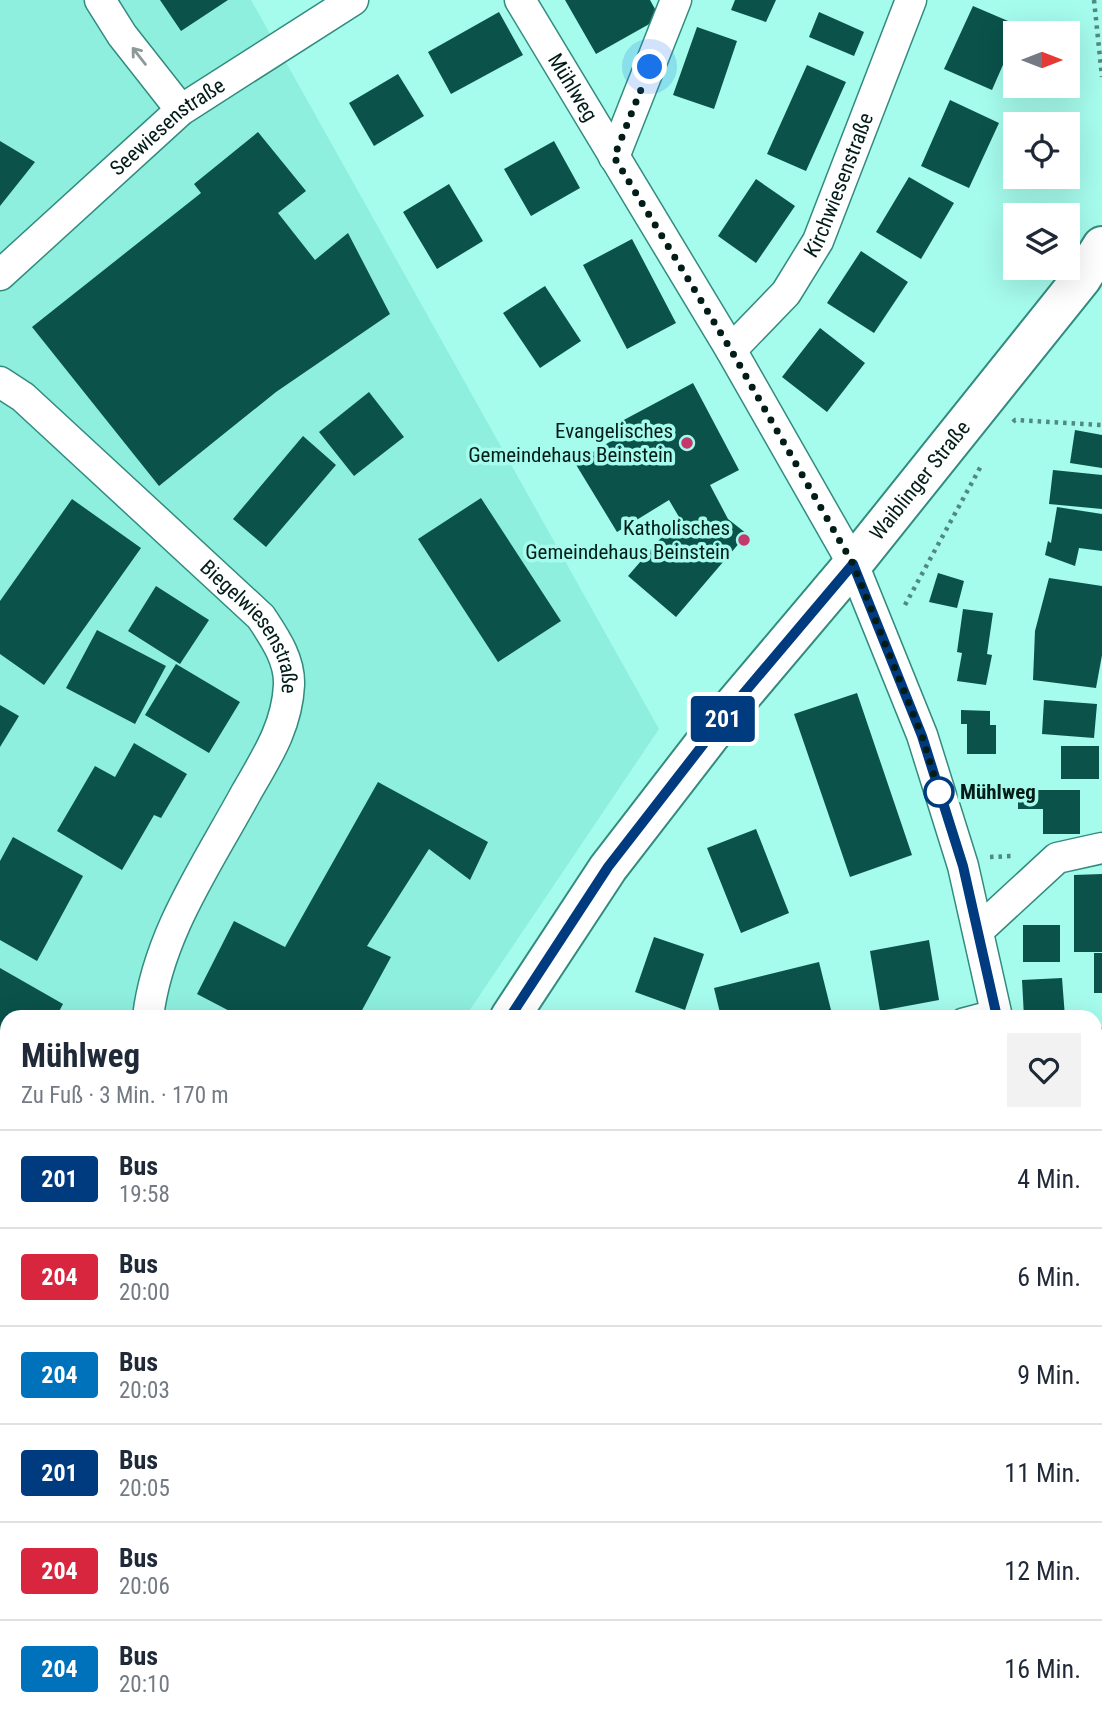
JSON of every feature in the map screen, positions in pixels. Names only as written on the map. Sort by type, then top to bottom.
[{"type":"street","points":[[100,0],[181,110]]},
{"type":"street","name":"Seewiesenstraße","points":[[0,275],[181,110],[354,0]]},
{"type":"street","name":"Mühlweg","points":[[520,0],[731,350],[853,564],[922,736],[980,929],[995,1010]]},
{"type":"street","points":[[614,157],[676,0]]},
{"type":"street","name":"Kirchwiesenstraße","points":[[731,350],[786,293],[818,241],[911,0]]},
{"type":"street","name":"Waiblinger Straße","points":[[515,1010],[608,867],[741,697],[853,564],[1082,278],[1102,246]]},
{"type":"street","name":"Biegelwiesenstraße","points":[[0,382],[23,397],[261,617],[281,648],[289,682],[284,724],[170,933],[152,982],[149,1010]]},
{"type":"street","points":[[980,929],[1057,858],[1102,848]]},
{"type":"path","points":[[1094,0],[1102,77]]},
{"type":"path","points":[[1008,429],[1015,419],[1102,425]]},
{"type":"path","points":[[907,613],[905,601],[986,459]]},
{"type":"path","points":[[984,857],[1038,854],[1057,858]]},
{"type":"shaded area","points":[[0,0],[251,0],[659,729],[470,1010],[0,1010]]},
{"type":"building","points":[[160,0],[228,0],[181,31]]},
{"type":"building","points":[[565,0],[650,0],[660,18],[596,54]]},
{"type":"building","points":[[735,0],[776,0],[766,22],[731,10]]},
{"type":"building","points":[[973,6],[1008,21],[1003,21],[1003,65],[992,90],[944,69]]},
{"type":"building","points":[[499,12],[523,55],[451,94],[428,52]]},
{"type":"building","points":[[819,12],[864,32],[854,56],[809,37]]},
{"type":"building","points":[[697,27],[737,41],[714,109],[673,95]]},
{"type":"building","points":[[807,65],[846,82],[806,171],[767,154]]},
{"type":"building","points":[[398,74],[424,116],[374,146],[349,103]]},
{"type":"building","points":[[950,100],[999,123],[969,188],[921,166]]},
{"type":"building","points":[[258,132],[306,191],[278,213],[315,260],[348,233],[390,314],[276,392],[159,486],[32,327],[201,193],[194,184]]},
{"type":"building","points":[[0,141],[35,162],[0,206]]},
{"type":"building","points":[[554,141],[580,188],[531,216],[504,169]]},
{"type":"building","points":[[909,177],[954,203],[921,259],[876,232]]},
{"type":"building","points":[[756,179],[795,206],[756,263],[718,236]]},
{"type":"building","points":[[449,184],[483,241],[437,269],[403,212]]},
{"type":"building","points":[[632,239],[676,323],[627,349],[583,265]]},
{"type":"building","points":[[861,251],[908,282],[874,333],[827,303]]},
{"type":"building","points":[[545,286],[581,341],[540,368],[503,313]]},
{"type":"building","points":[[820,328],[865,363],[827,412],[782,377]]},
{"type":"building","points":[[693,383],[739,470],[710,485],[728,519],[747,534],[676,617],[628,576],[679,517],[669,500],[617,532],[575,463],[626,432],[620,422]]},
{"type":"building","points":[[369,392],[404,437],[354,476],[319,432]]},
{"type":"building","points":[[1075,430],[1102,435],[1102,468],[1070,463]]},
{"type":"building","points":[[303,436],[336,465],[266,547],[233,519]]},
{"type":"building","points":[[1053,470],[1102,475],[1102,509],[1049,504]]},
{"type":"building","points":[[481,498],[561,621],[498,662],[418,539]]},
{"type":"building","points":[[72,499],[141,548],[44,685],[0,654],[0,601]]},
{"type":"building","points":[[1057,507],[1102,514],[1102,551],[1079,548],[1075,566],[1045,555],[1048,541],[1051,543]]},
{"type":"building","points":[[938,573],[964,581],[957,608],[929,602]]},
{"type":"building","points":[[1049,578],[1102,586],[1102,655],[1096,688],[1033,680],[1035,631]]},
{"type":"building","points":[[156,586],[209,620],[180,664],[128,631]]},
{"type":"building","points":[[963,609],[993,613],[987,654],[992,655],[986,685],[957,681],[962,653],[957,652]]},
{"type":"building","points":[[97,630],[166,666],[135,724],[66,688]]},
{"type":"building","points":[[176,664],[240,702],[209,753],[145,715]]},
{"type":"building","points":[[857,693],[912,855],[850,877],[794,714]]},
{"type":"building","points":[[1044,700],[1097,704],[1094,738],[1042,734]]},
{"type":"building","points":[[0,705],[19,716],[0,747]]},
{"type":"building","points":[[961,710],[990,711],[990,725],[996,725],[996,754],[967,754],[967,724],[961,724]]},
{"type":"building","points":[[134,743],[187,774],[161,818],[154,815],[122,870],[57,831],[95,766],[115,777]]},
{"type":"building","points":[[1061,746],[1099,746],[1099,779],[1061,779]]},
{"type":"building","points":[[378,782],[488,842],[470,880],[429,849],[367,946],[391,957],[362,1010],[228,1010],[197,994],[234,921],[285,947]]},
{"type":"building","points":[[1018,790],[1080,790],[1080,834],[1043,834],[1043,809],[1018,809]]},
{"type":"building","points":[[756,829],[789,913],[741,933],[707,848]]},
{"type":"building","points":[[13,837],[83,876],[37,961],[0,940],[0,861]]},
{"type":"building","points":[[1102,874],[1102,952],[1074,952],[1074,875]]},
{"type":"building","points":[[1023,925],[1060,925],[1060,962],[1023,962]]},
{"type":"building","points":[[654,937],[704,954],[685,1010],[635,992]]},
{"type":"building","points":[[929,940],[939,1000],[880,1010],[870,951]]},
{"type":"building","points":[[1094,953],[1102,953],[1102,993],[1094,993]]},
{"type":"building","points":[[819,962],[831,1010],[719,1010],[714,988]]},
{"type":"building","points":[[0,968],[63,1004],[60,1010],[0,1010]]},
{"type":"building","points":[[1062,978],[1064,1010],[1024,1010],[1022,980]]},
{"type":"bus line","name":"201","points":[[515,1010],[608,867],[733,706],[853,564],[922,736],[980,929],[996,1010]]},
{"type":"place","name":"Evangelisches Gemeindehaus Beinstein","points":[[687,443]]},
{"type":"place","name":"Katholisches Gemeindehaus Beinstein","points":[[744,540]]},
{"type":"place","name":"Mühlweg","points":[[939,792]]},
{"type":"route","points":[[650,67],[614,157],[731,350],[853,564],[922,736],[939,792]]}]
